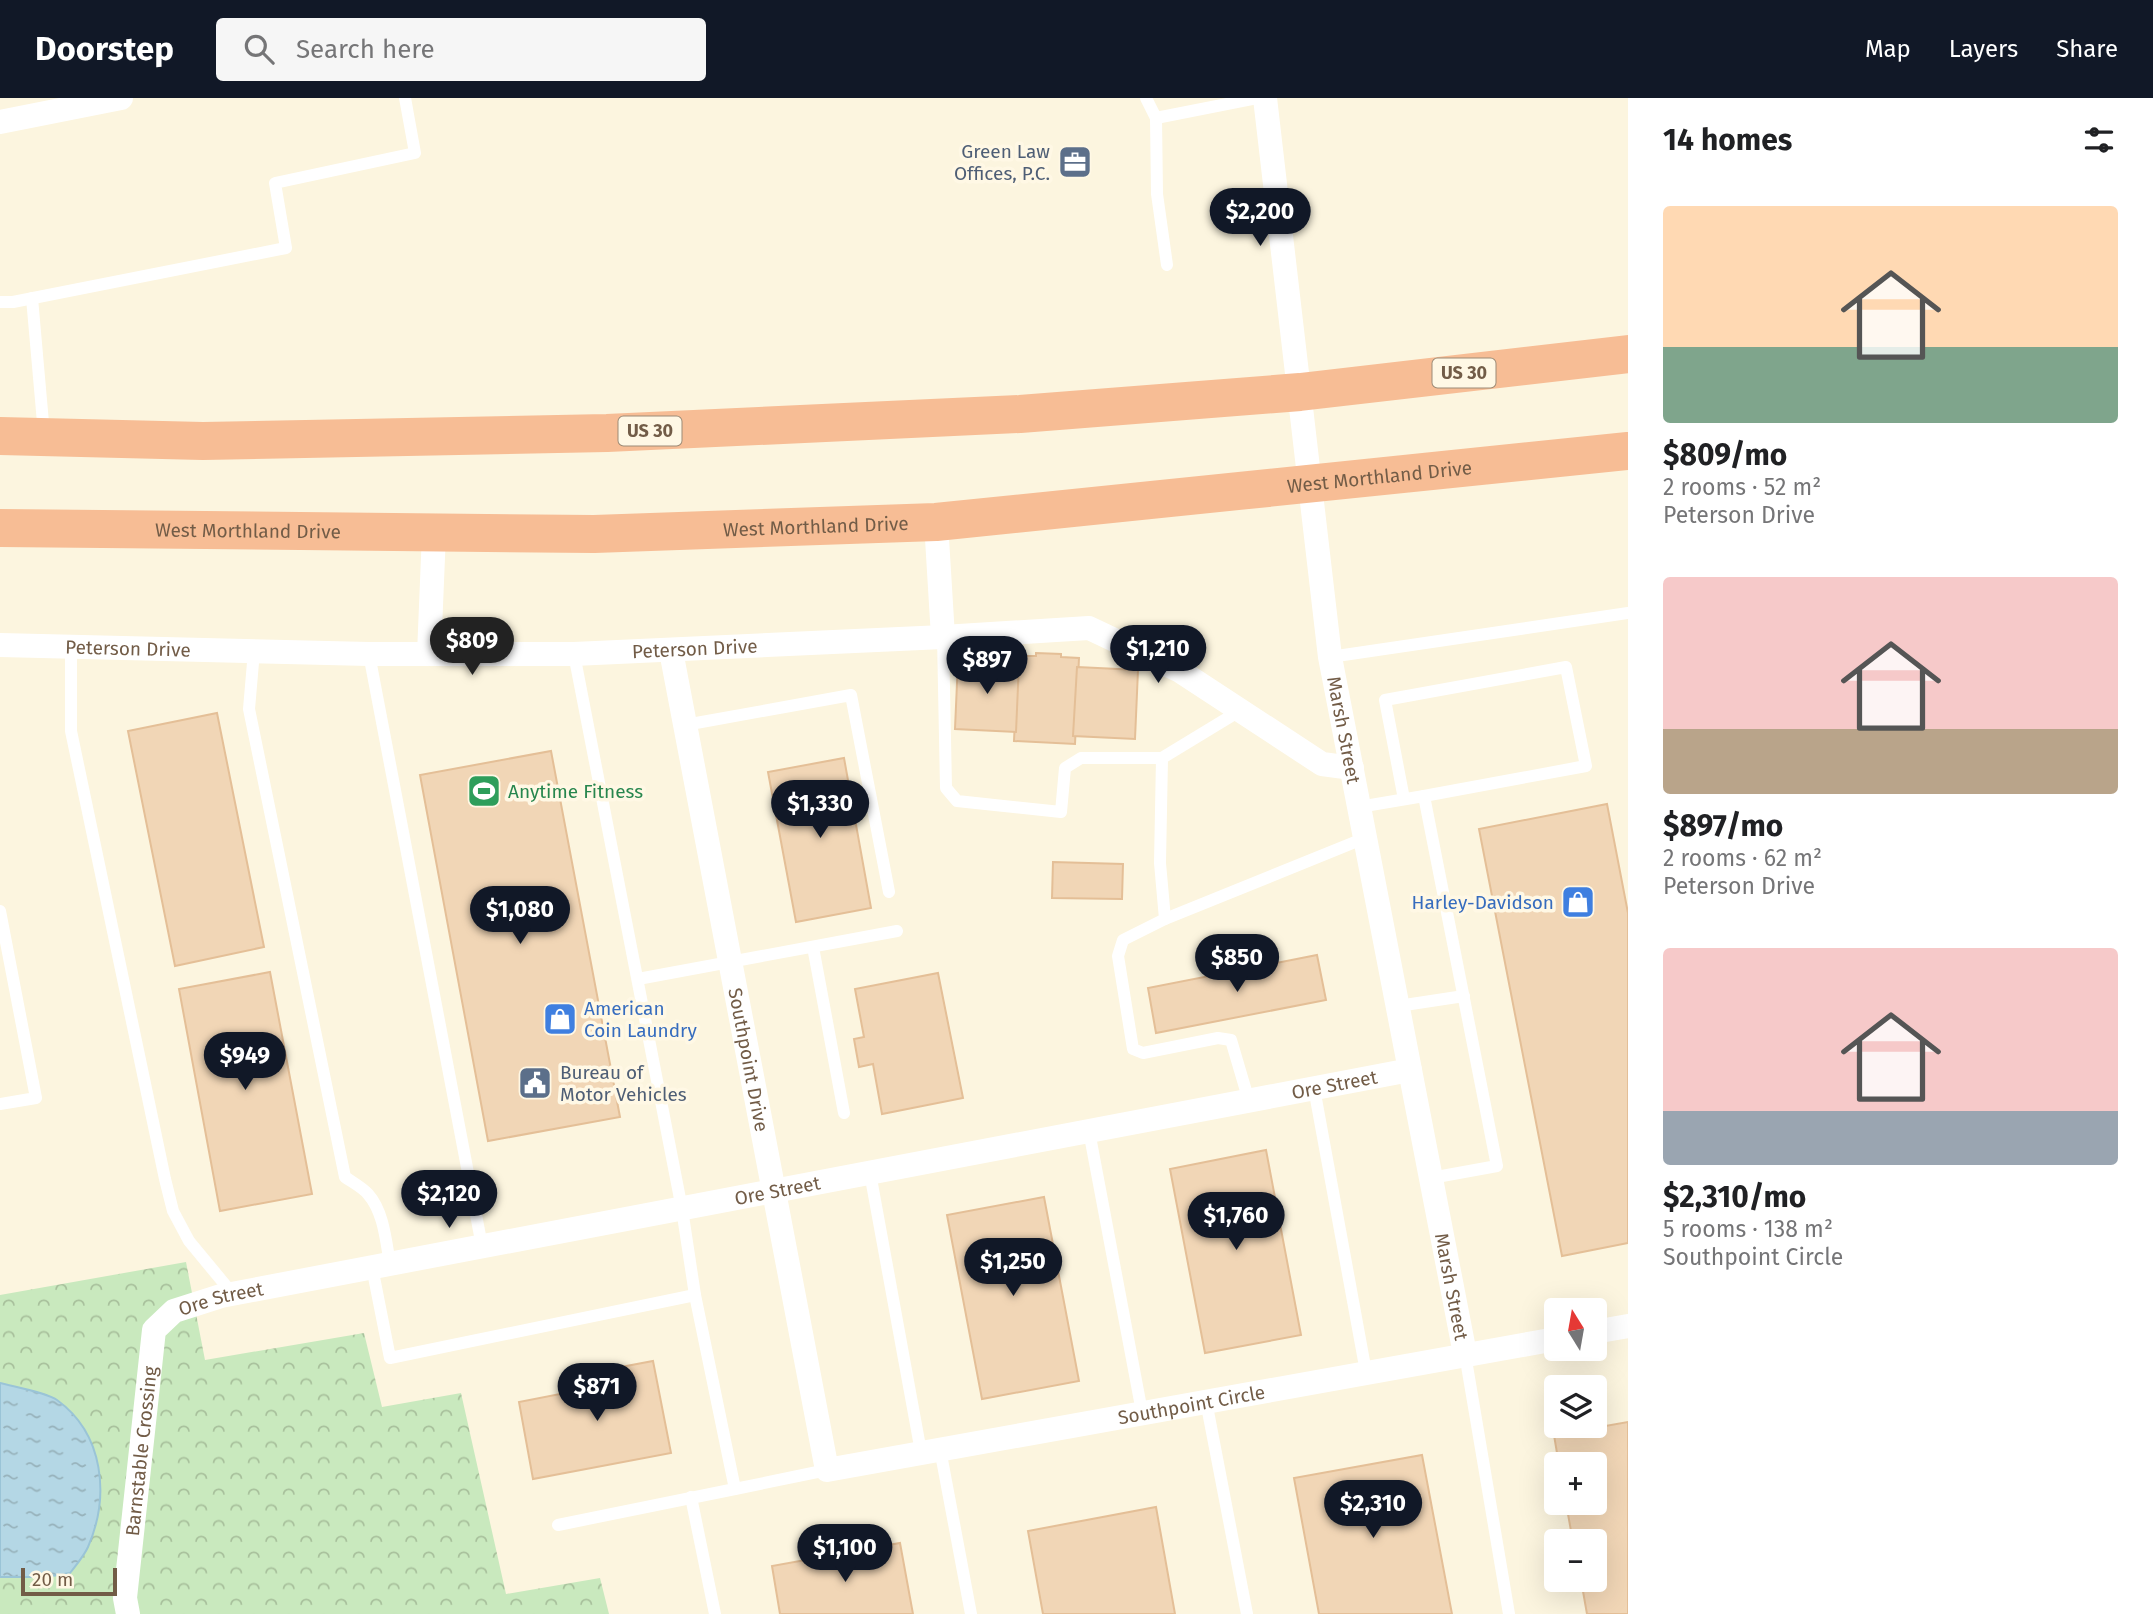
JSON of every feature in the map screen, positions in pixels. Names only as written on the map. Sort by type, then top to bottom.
[{"type":"highway","name":"US 30","points":[[0,436],[203,441],[607,433],[1020,414],[1300,392],[1628,354]]},
{"type":"highway","name":"West Morthland Drive","points":[[0,528],[594,534],[936,522],[1628,451]]},
{"type":"street","points":[[0,122],[121,98]]},
{"type":"street","name":"Marsh Street","points":[[1265,98],[1330,657],[1465,1354]]},
{"type":"street","points":[[936,522],[943,637]]},
{"type":"street","points":[[429,654],[434,533]]},
{"type":"street","name":"Peterson Drive","points":[[0,645],[369,654],[574,654],[1089,628],[1180,671],[1322,764],[1352,768]]},
{"type":"street","name":"Southpoint Drive","points":[[671,651],[827,1470]]},
{"type":"street","name":"Ore Street","points":[[153,1330],[174,1311],[232,1293],[1410,1070]]},
{"type":"street","points":[[1607,1330],[1628,1326]]},
{"type":"street","name":"Barnstable Crossing","points":[[128,1614],[125,1598],[153,1330]]},
{"type":"street","name":"Southpoint Circle","points":[[827,1470],[1544,1341]]},
{"type":"lane","points":[[0,302],[286,248],[275,183],[415,153],[405,98]]},
{"type":"lane","points":[[1146,98],[1156,118],[1157,194],[1167,265]]},
{"type":"lane","points":[[1156,118],[1257,98]]},
{"type":"lane","points":[[32,298],[44,437]]},
{"type":"lane","points":[[1330,657],[1628,613]]},
{"type":"lane","points":[[943,637],[946,788],[957,801],[1061,812],[1065,768],[1081,758],[1162,758],[1241,710]]},
{"type":"lane","points":[[71,647],[71,731],[173,1211],[189,1241],[232,1293]]},
{"type":"lane","points":[[254,651],[249,709],[345,1177],[368,1194],[383,1227],[381,1266],[390,1358],[695,1295]]},
{"type":"lane","points":[[369,654],[482,1247]]},
{"type":"lane","points":[[574,654],[682,1209],[695,1295],[735,1489]]},
{"type":"lane","points":[[1359,807],[1424,796],[1586,765],[1566,667],[1385,699],[1404,799]]},
{"type":"lane","points":[[685,725],[851,695],[889,892]]},
{"type":"lane","points":[[1162,758],[1160,863],[1165,919]]},
{"type":"lane","points":[[1424,796],[1497,1166],[1431,1178]]},
{"type":"lane","points":[[1249,1101],[1231,1040],[1218,1038],[1143,1052],[1133,1049],[1118,956],[1123,940],[1165,919],[1365,838]]},
{"type":"lane","points":[[0,911],[36,1098],[0,1104]]},
{"type":"lane","points":[[638,979],[897,931]]},
{"type":"lane","points":[[813,947],[844,1113]]},
{"type":"lane","points":[[1398,1006],[1464,996]]},
{"type":"lane","points":[[1314,1088],[1366,1372]]},
{"type":"lane","points":[[1089,1131],[1142,1412]]},
{"type":"lane","points":[[870,1173],[930,1451],[971,1614]]},
{"type":"lane","points":[[1465,1354],[1509,1614]]},
{"type":"lane","points":[[1206,1401],[1247,1614]]},
{"type":"lane","points":[[558,1525],[827,1470]]},
{"type":"lane","points":[[691,1497],[715,1614]]},
{"type":"green space","points":[[186,1262],[205,1360],[364,1333],[382,1407],[461,1393],[506,1594],[600,1578],[609,1614],[0,1614],[0,1295]]},
{"type":"water","points":[[0,1383],[38,1392],[57,1400],[73,1414],[85,1430],[93,1448],[98,1467],[99,1507],[88,1547],[70,1573],[46,1577],[0,1577]]},
{"type":"building","points":[[1036,653],[1079,658],[1075,744],[1014,741],[1018,656],[1036,656]]},
{"type":"building","points":[[958,660],[1019,663],[1016,732],[955,729]]},
{"type":"building","points":[[1077,667],[1138,670],[1135,739],[1073,736]]},
{"type":"building","points":[[217,713],[264,947],[175,966],[128,731]]},
{"type":"building","points":[[551,751],[620,1117],[488,1141],[420,775]]},
{"type":"building","points":[[844,758],[871,908],[796,922],[768,772]]},
{"type":"building","points":[[1607,804],[1628,913],[1628,1243],[1562,1256],[1479,829]]},
{"type":"building","points":[[1053,862],[1123,864],[1122,899],[1052,898]]},
{"type":"building","points":[[1317,955],[1326,1000],[1156,1033],[1148,988]]},
{"type":"building","points":[[270,972],[312,1194],[220,1211],[179,989]]},
{"type":"building","points":[[938,973],[963,1098],[882,1114],[873,1064],[859,1067],[854,1039],[864,1037],[855,989]]},
{"type":"building","points":[[1266,1150],[1301,1335],[1205,1353],[1170,1169]]},
{"type":"building","points":[[1044,1197],[1079,1381],[982,1399],[947,1215]]},
{"type":"building","points":[[653,1361],[671,1453],[533,1479],[519,1402],[591,1388],[589,1373]]},
{"type":"building","points":[[1628,1422],[1628,1614],[1587,1614],[1583,1592],[1607,1592],[1607,1529],[1571,1529],[1568,1515],[1607,1515],[1607,1452],[1557,1452],[1554,1438],[1607,1438],[1607,1426]]},
{"type":"building","points":[[1422,1455],[1452,1614],[1319,1614],[1294,1478]]},
{"type":"building","points":[[1156,1507],[1175,1614],[1043,1614],[1028,1531]]},
{"type":"building","points":[[900,1543],[913,1614],[780,1614],[772,1566]]},
{"type":"place","name":"Green Law Offices, P.C.","points":[[1075,162]]},
{"type":"place","name":"Anytime Fitness","points":[[484,791]]},
{"type":"place","name":"Harley-Davidson","points":[[1578,902]]},
{"type":"place","name":"American Coin Laundry","points":[[560,1019]]},
{"type":"place","name":"Bureau of Motor Vehicles","points":[[535,1083]]}]
